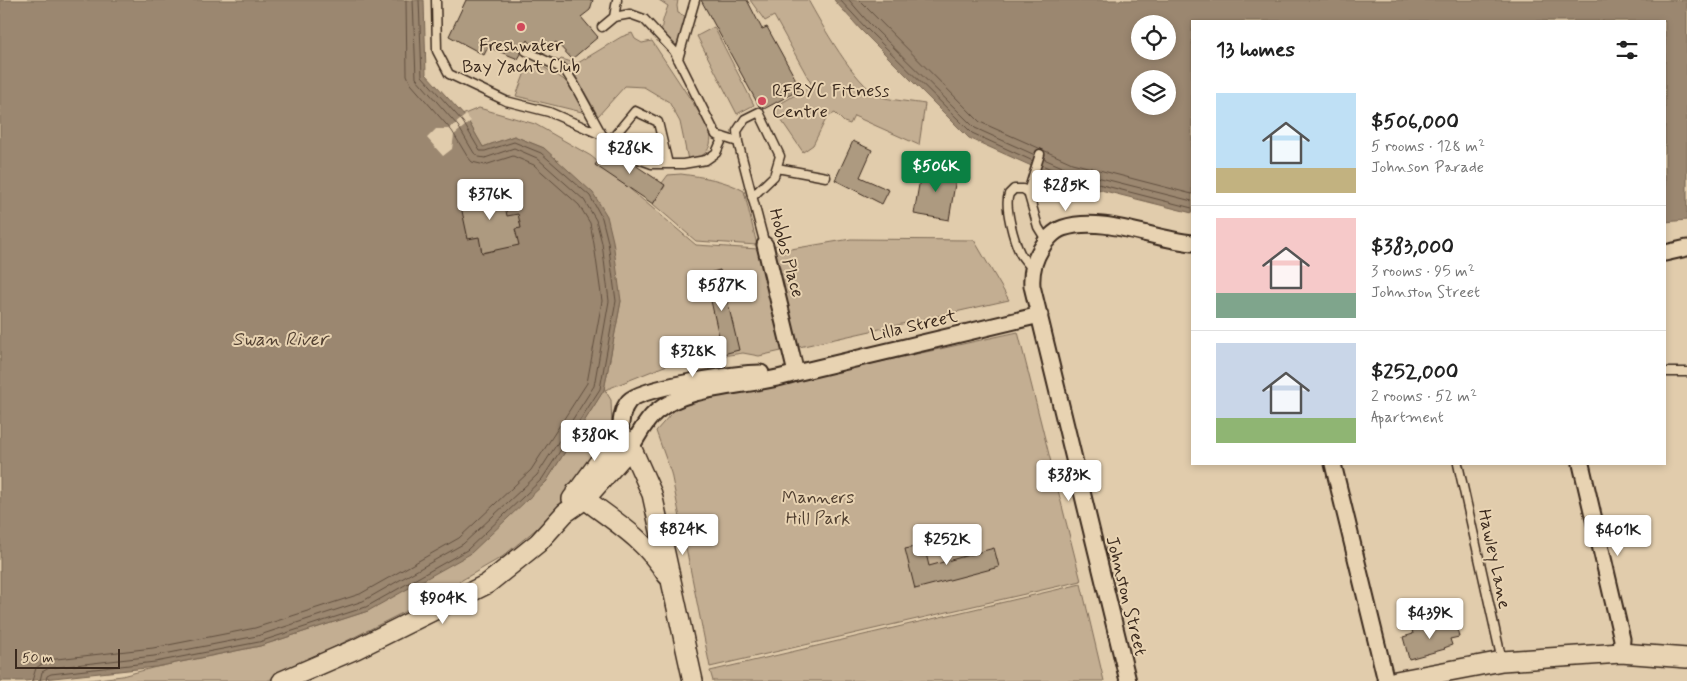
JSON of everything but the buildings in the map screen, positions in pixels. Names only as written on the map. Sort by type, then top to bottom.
[{"type":"street","points":[[1032,269],[1036,256],[1046,240],[1062,228],[1087,224],[1191,243]]},
{"type":"street","name":"Hobbs Place","points":[[765,245],[796,373]]},
{"type":"street","points":[[1666,253],[1687,248]]},
{"type":"street","name":"Johnston Street","points":[[1032,269],[1032,286],[1128,681]]},
{"type":"street","name":"Lilla Street","points":[[796,373],[758,372],[677,384],[642,393],[630,400],[625,407],[621,421],[626,440],[655,413],[682,396],[774,380],[796,373],[1040,315]]},
{"type":"street","points":[[282,681],[356,649],[487,584],[538,543],[626,440],[652,494],[693,681]]},
{"type":"street","points":[[1334,465],[1386,681]]},
{"type":"street","points":[[1581,465],[1622,639],[1621,653]]},
{"type":"street","points":[[580,496],[631,532],[660,563],[672,583]]},
{"type":"street","points":[[1396,681],[1502,661],[1621,653],[1687,658]]},
{"type":"lane","points":[[436,0],[437,51],[449,74],[506,101],[549,112],[602,135],[630,156],[652,164],[683,164],[706,160],[716,152],[723,137]]},
{"type":"lane","points":[[614,17],[616,0]]},
{"type":"lane","points":[[678,59],[695,0]]},
{"type":"lane","points":[[602,27],[614,17],[630,14],[644,19],[674,51],[716,135],[738,142],[737,131],[745,119],[759,112],[780,156],[774,176],[752,197]]},
{"type":"lane","points":[[526,51],[564,70],[574,84],[602,135]]},
{"type":"lane","points":[[610,141],[635,111],[658,122],[668,164]]},
{"type":"lane","name":"Hobbs Place","points":[[738,142],[765,245]]},
{"type":"lane","points":[[1040,154],[1028,192],[1038,227],[1046,240]]},
{"type":"lane","points":[[777,168],[826,177]]},
{"type":"lane","points":[[1028,192],[1018,188],[1011,191],[1007,199],[1007,205],[1017,247],[1032,269]]},
{"type":"lane","points":[[1666,372],[1687,372]]},
{"type":"lane","name":"Hawley Lane","points":[[1458,465],[1502,661]]},
{"type":"green space","points":[[659,0],[678,0],[678,13],[687,17],[678,45],[670,43],[663,35],[662,24],[668,6]]},
{"type":"green space","points":[[750,0],[808,0],[839,53],[869,89],[879,96],[925,104],[919,145],[854,116],[850,124],[844,122],[835,113],[827,117],[813,145],[803,152],[773,108],[812,85],[774,16],[765,21]]},
{"type":"green space","points":[[714,27],[754,105],[737,114],[697,36]]},
{"type":"green space","points":[[632,33],[635,39],[642,43],[652,41],[710,129],[709,146],[700,157],[688,160],[680,122],[669,102],[644,87],[625,86],[598,116],[574,73],[559,61],[561,59],[578,63],[621,37]]},
{"type":"green space","points":[[537,63],[568,84],[586,113],[516,96],[527,67]]},
{"type":"green space","points":[[479,108],[535,124],[591,156],[696,245],[758,249],[772,244],[785,250],[851,239],[974,240],[1009,300],[759,356],[743,353],[672,363],[605,390],[611,400],[612,428],[603,452],[546,521],[502,557],[422,603],[267,681],[82,681],[122,676],[156,667],[260,646],[368,611],[546,482],[604,390],[621,301],[554,158],[544,148],[514,136],[483,147],[467,119],[462,115]]},
{"type":"green space","points":[[681,174],[722,182],[744,191],[757,245],[696,241],[653,204],[665,186],[662,183],[668,175]]},
{"type":"green space","name":"Manners Hill Park","points":[[1018,332],[1081,581],[710,667],[671,473],[656,431],[684,399],[792,381]]},
{"type":"green space","points":[[1081,584],[1104,681],[713,681],[710,671]]},
{"type":"water","name":"Swan River","points":[[0,0],[424,0],[426,74],[467,119],[483,147],[514,136],[544,148],[593,193],[607,216],[613,241],[621,301],[604,390],[546,482],[470,554],[368,611],[260,646],[156,667],[25,681],[0,681]]},
{"type":"water","points":[[834,0],[1687,0],[1687,220],[1666,222],[1666,20],[1191,20],[1191,213],[1065,181],[969,138],[861,30]]},
{"type":"pier","points":[[466,115],[471,121],[454,135],[452,149],[443,156],[427,138],[436,129],[449,129]]},
{"type":"place","name":"Freshwater Bay Yacht Club","points":[[521,27]]},
{"type":"place","name":"RFBYC Fitness Centre","points":[[762,101]]}]
